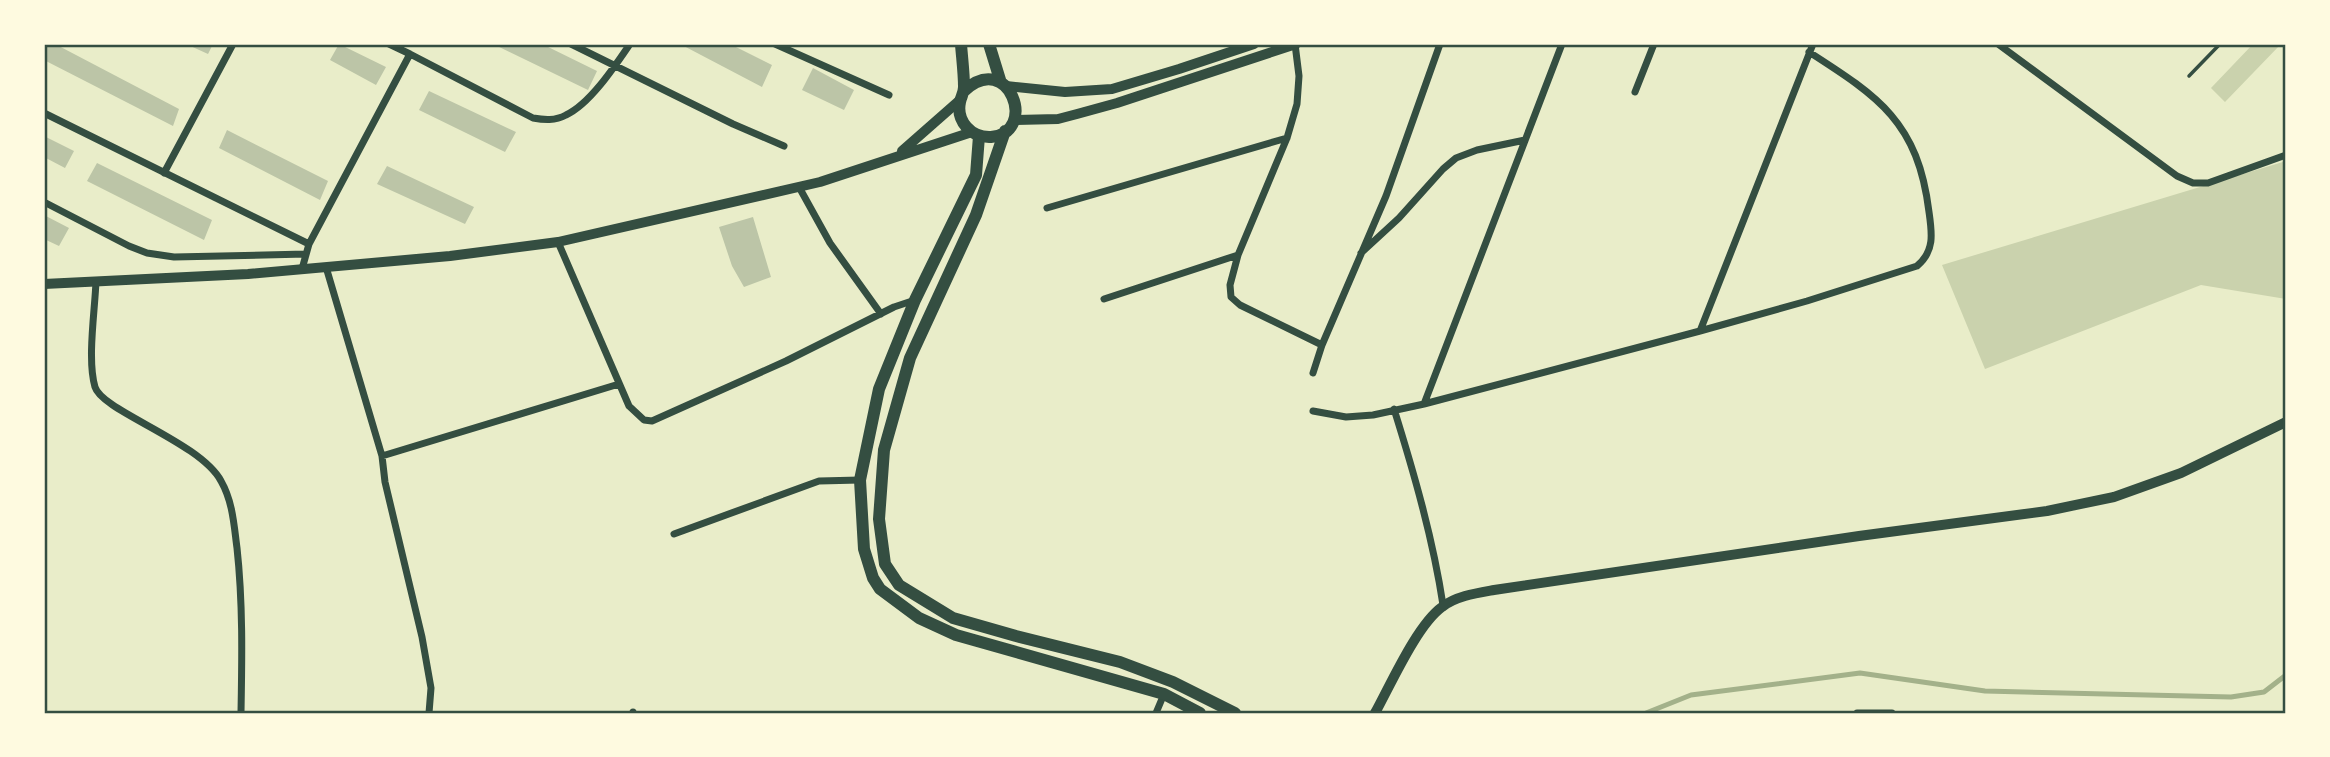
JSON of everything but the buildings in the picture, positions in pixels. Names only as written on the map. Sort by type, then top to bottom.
[{"type":"main road","points":[[961,44],[962,95],[959,112],[963,124],[975,134],[976,175],[915,300],[879,389],[860,480],[864,549],[873,578],[880,589],[919,618],[956,635],[1164,694],[1200,713]]},
{"type":"main road","points":[[989,44],[1004,84],[1013,96],[1017,108],[1014,120],[1005,131],[976,215],[910,358],[884,450],[879,519],[885,564],[899,585],[953,618],[1120,662],[1173,682],[1235,713]]},
{"type":"main road","points":[[897,155],[972,84],[981,80],[1065,92],[1112,89],[1254,44]]},
{"type":"main road","points":[[1014,120],[1059,119],[1117,103],[1296,44]]},
{"type":"main road","points":[[44,284],[302,269],[450,256],[558,242],[820,182],[897,155],[975,134],[992,137],[1005,131]]},
{"type":"main road","points":[[1375,713],[1428,620],[1443,606],[1463,597],[1494,590],[1860,536],[2047,511],[2114,498],[2182,472],[2286,422]]},
{"type":"street","points":[[164,173],[233,44]]},
{"type":"street","points":[[389,44],[533,118],[547,121],[566,115],[584,101],[615,66],[630,44]]},
{"type":"street","points":[[571,44],[733,124],[784,146]]},
{"type":"street","points":[[775,44],[889,95]]},
{"type":"street","points":[[1296,44],[1299,76],[1297,104],[1287,138],[1238,256],[1230,285],[1231,297],[1240,305],[1322,345]]},
{"type":"street","points":[[1313,373],[1322,345],[1386,196],[1440,44]]},
{"type":"street","points":[[1424,404],[1562,44]]},
{"type":"street","points":[[1634,92],[1654,44]]},
{"type":"street","points":[[1700,331],[1813,44]]},
{"type":"street","points":[[1998,44],[2176,176],[2193,183],[2208,183],[2286,155]]},
{"type":"street","points":[[1314,411],[1346,417],[1373,415],[1424,404],[1700,331],[1917,266],[1931,248],[1932,234],[1923,178],[1910,142],[1896,118],[1878,99],[1809,52]]},
{"type":"street","points":[[302,269],[309,244],[410,54]]},
{"type":"street","points":[[44,113],[309,244]]},
{"type":"street","points":[[1047,208],[1287,138]]},
{"type":"street","points":[[1359,256],[1456,158],[1477,150],[1525,140]]},
{"type":"street","points":[[799,187],[830,243],[881,314]]},
{"type":"street","points":[[44,202],[148,253],[174,257],[306,254]]},
{"type":"street","points":[[558,242],[634,413],[644,420],[652,421],[915,300]]},
{"type":"street","points":[[1104,299],[1238,256]]},
{"type":"street","points":[[326,267],[382,456],[385,482],[422,638],[431,688],[429,713]]},
{"type":"street","points":[[96,281],[93,354],[96,391],[110,404],[176,440],[203,460],[222,482],[233,513],[241,588],[241,713]]},
{"type":"street","points":[[382,456],[620,384]]},
{"type":"street","points":[[1394,409],[1415,475],[1439,576],[1443,606]]},
{"type":"street","points":[[674,534],[819,481],[860,480]]},
{"type":"street","points":[[1156,713],[1164,694]]},
{"type":"street","points":[[1857,713],[1892,713]]},
{"type":"lane","points":[[2189,76],[2220,44]]},
{"type":"green space","points":[[2253,44],[2281,44],[2225,102],[2211,88]]},
{"type":"green space","points":[[2286,161],[2286,299],[2201,285],[1985,369],[1942,265]]},
{"type":"waterway","points":[[1646,713],[1691,695],[1860,673],[1985,691],[2231,697],[2264,692],[2286,675]]}]
